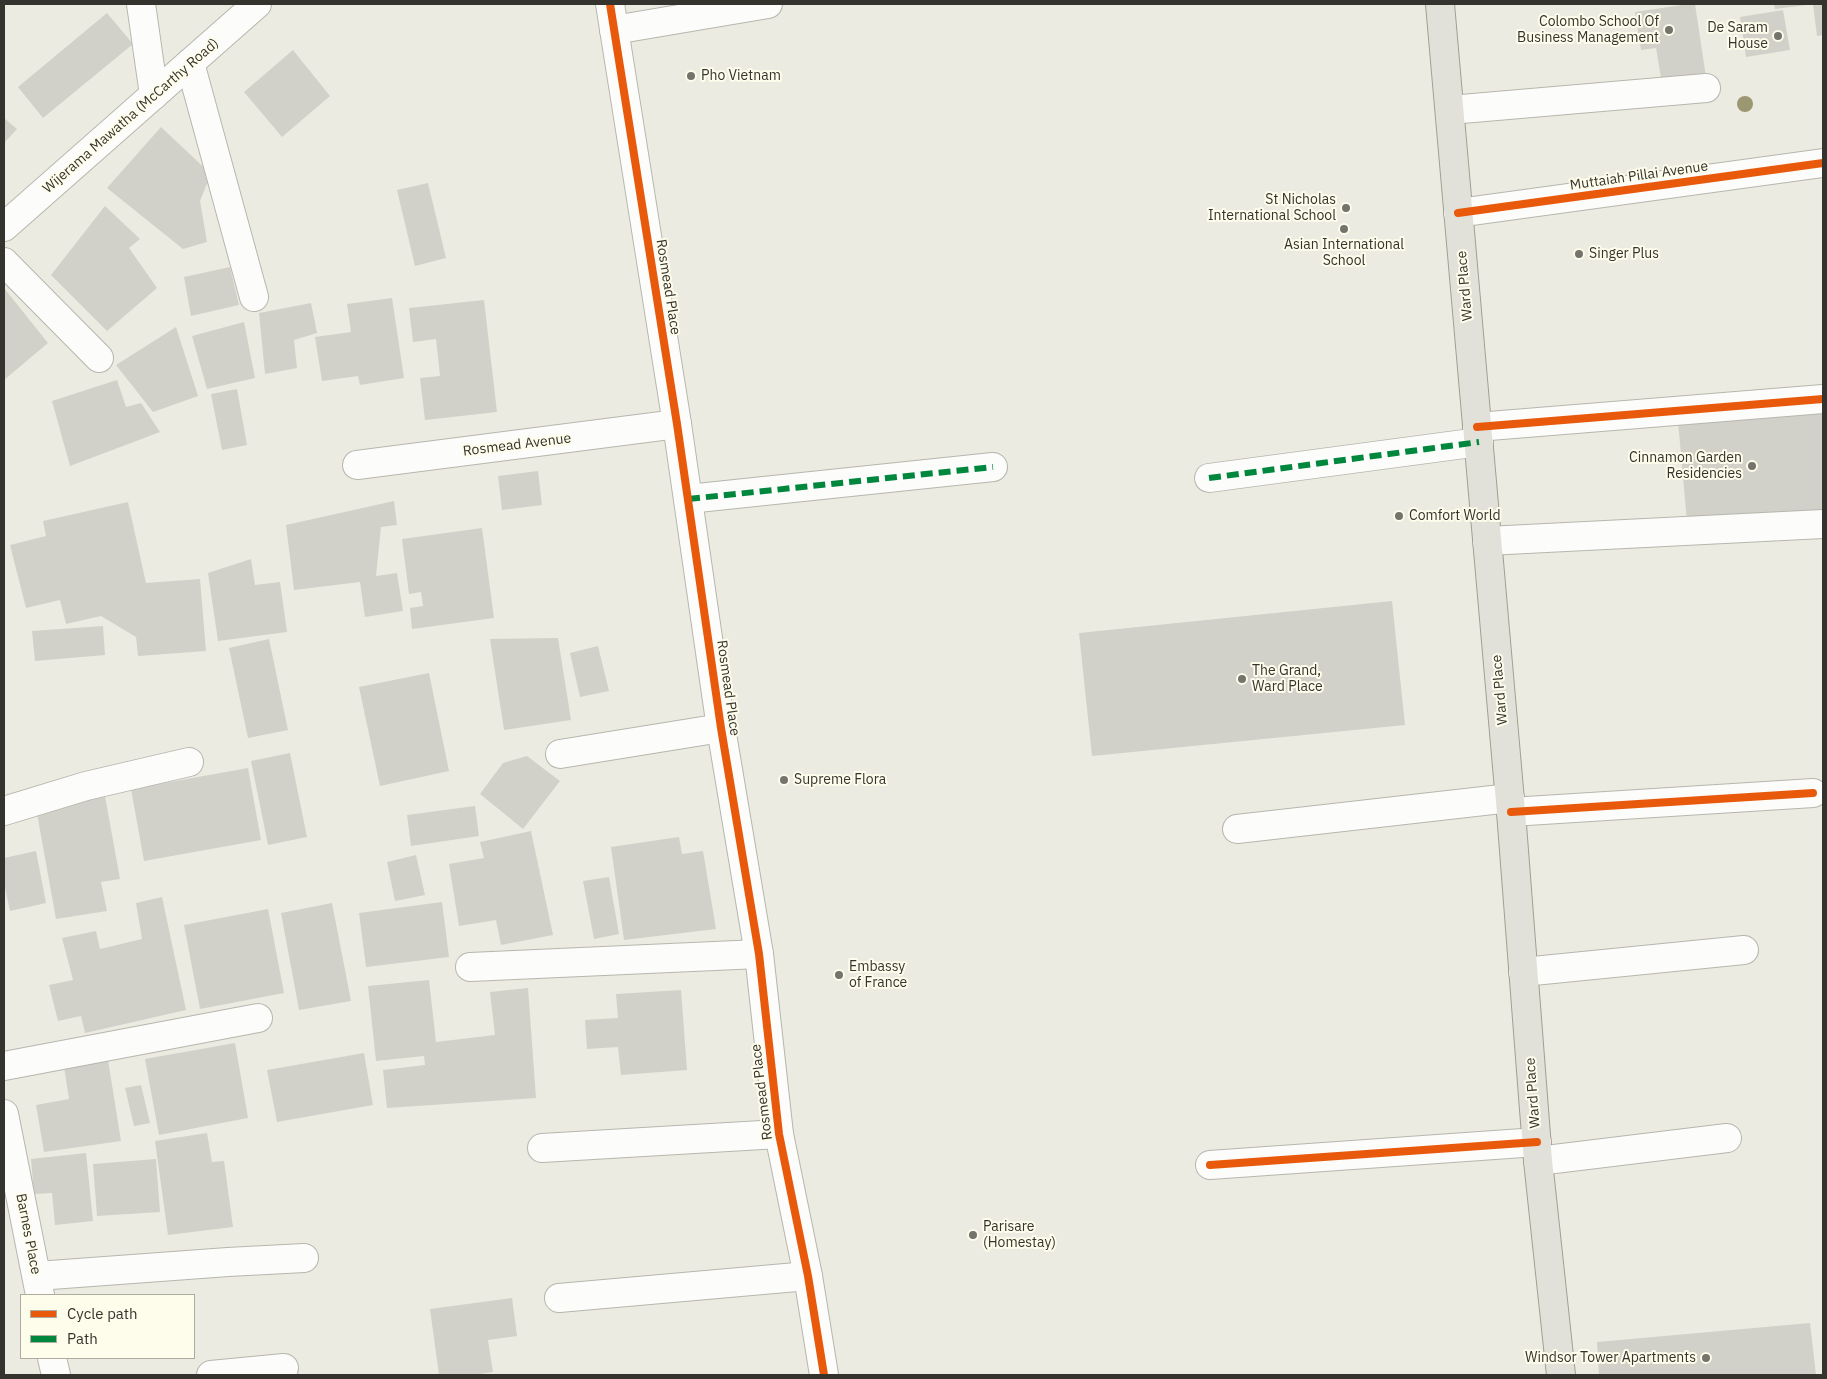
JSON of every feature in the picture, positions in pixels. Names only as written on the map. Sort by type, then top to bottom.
[{"type":"main road","name":"Ward Place","points":[[1440,4],[1511,805],[1537,1152],[1561,1375]]},
{"type":"street","points":[[141,4],[154,95]]},
{"type":"street","name":"Wijerama Mawatha (McCarthy Road)","points":[[4,228],[257,4]]},
{"type":"street","points":[[612,17],[768,4]]},
{"type":"street","name":"Rosmead Place","points":[[612,17],[677,424],[721,728],[759,954],[779,1134],[808,1276],[824,1375]]},
{"type":"street","points":[[190,63],[254,297]]},
{"type":"street","points":[[1450,110],[1706,88]]},
{"type":"street","name":"Muttaiah Pillai Avenue","points":[[1458,213],[1823,163]]},
{"type":"street","points":[[4,262],[99,358]]},
{"type":"street","points":[[1209,478],[1478,435],[1823,399]]},
{"type":"street","name":"Rosmead Avenue","points":[[357,465],[677,424]]},
{"type":"street","points":[[688,499],[993,467]]},
{"type":"street","points":[[1487,541],[1823,524]]},
{"type":"street","points":[[560,754],[721,728]]},
{"type":"street","points":[[4,811],[86,786],[189,762]]},
{"type":"street","points":[[1237,829],[1511,805],[1813,794]]},
{"type":"street","points":[[1523,972],[1744,950]]},
{"type":"street","points":[[470,968],[759,954]]},
{"type":"street","points":[[4,1066],[258,1018]]},
{"type":"street","name":"Barnes Place","points":[[4,1114],[38,1286]]},
{"type":"street","points":[[542,1148],[779,1134]]},
{"type":"street","points":[[1210,1165],[1537,1152],[1727,1138]]},
{"type":"street","points":[[38,1286],[228,1262],[304,1258]]},
{"type":"street","points":[[559,1298],[808,1276]]},
{"type":"street","points":[[52,1359],[56,1375]]},
{"type":"street","points":[[211,1375],[284,1368]]},
{"type":"building","name":"Colombo School Of Business Management","points":[[1695,4],[1706,77],[1662,84],[1656,48],[1641,50],[1635,12]]},
{"type":"building","points":[[1774,4],[1807,4],[1807,5],[1775,9]]},
{"type":"building","points":[[1813,4],[1823,4],[1823,35],[1817,36]]},
{"type":"building","points":[[1783,10],[1790,50],[1746,57],[1740,17]]},
{"type":"building","points":[[107,13],[133,44],[43,118],[18,87]]},
{"type":"building","points":[[293,50],[330,96],[282,137],[244,92]]},
{"type":"building","points":[[4,118],[17,129],[4,143]]},
{"type":"building","points":[[161,127],[211,174],[200,201],[207,242],[183,249],[107,188]]},
{"type":"building","points":[[428,183],[446,258],[415,266],[397,190]]},
{"type":"building","points":[[105,206],[140,239],[129,248],[157,288],[107,331],[51,275]]},
{"type":"building","points":[[230,267],[239,305],[191,316],[184,277]]},
{"type":"building","points":[[4,288],[48,343],[4,380]]},
{"type":"building","points":[[392,298],[404,378],[360,385],[358,376],[322,381],[315,337],[351,332],[347,304]]},
{"type":"building","points":[[484,300],[497,412],[425,420],[420,378],[440,376],[436,339],[413,342],[409,308]]},
{"type":"building","points":[[311,303],[317,333],[294,340],[297,368],[265,374],[259,313]]},
{"type":"building","points":[[244,322],[255,378],[207,389],[192,336]]},
{"type":"building","points":[[176,327],[198,396],[153,412],[116,365]]},
{"type":"building","points":[[117,380],[126,407],[141,403],[160,432],[70,466],[52,401]]},
{"type":"building","points":[[237,389],[247,445],[222,450],[211,394]]},
{"type":"building","name":"Cinnamon Garden Residencies","points":[[1823,408],[1823,510],[1687,522],[1678,421]]},
{"type":"building","points":[[538,471],[542,505],[502,510],[498,476]]},
{"type":"building","points":[[394,501],[397,525],[381,527],[376,576],[397,573],[403,611],[365,617],[360,582],[294,590],[286,525]]},
{"type":"building","points":[[128,502],[146,583],[200,579],[206,651],[138,656],[136,637],[101,616],[66,624],[60,600],[26,608],[10,545],[46,536],[43,521]]},
{"type":"building","points":[[482,528],[494,618],[412,629],[410,608],[423,606],[421,592],[409,594],[402,539]]},
{"type":"building","points":[[251,559],[255,585],[280,582],[287,632],[218,641],[208,573]]},
{"type":"building","name":"The Grand, Ward Place","points":[[1392,601],[1405,725],[1092,756],[1079,633]]},
{"type":"building","points":[[103,626],[105,655],[35,661],[32,631]]},
{"type":"building","points":[[558,638],[571,720],[504,730],[490,639]]},
{"type":"building","points":[[269,639],[288,730],[248,738],[229,648]]},
{"type":"building","points":[[598,646],[609,691],[580,697],[570,653]]},
{"type":"building","points":[[429,673],[449,771],[380,786],[359,687]]},
{"type":"building","points":[[290,753],[307,837],[268,845],[251,761]]},
{"type":"building","points":[[527,756],[560,781],[523,829],[480,794],[503,763]]},
{"type":"building","points":[[248,768],[261,840],[144,861],[131,789]]},
{"type":"building","points":[[105,796],[120,879],[101,882],[107,911],[56,919],[36,808]]},
{"type":"building","points":[[475,806],[479,836],[411,846],[407,815]]},
{"type":"building","points":[[531,831],[553,935],[501,945],[496,920],[459,926],[449,864],[484,858],[480,842]]},
{"type":"building","points":[[679,837],[682,854],[703,851],[716,929],[624,940],[611,847]]},
{"type":"building","points":[[36,851],[46,903],[10,911],[4,883],[4,858]]},
{"type":"building","points":[[416,855],[425,895],[395,901],[387,862]]},
{"type":"building","points":[[609,877],[619,934],[594,939],[583,881]]},
{"type":"building","points":[[162,897],[186,1010],[85,1033],[81,1016],[58,1021],[49,985],[73,980],[62,938],[96,931],[100,949],[142,939],[136,903]]},
{"type":"building","points":[[442,902],[449,957],[366,967],[359,913]]},
{"type":"building","points":[[332,903],[351,1001],[299,1010],[281,913]]},
{"type":"building","points":[[268,909],[284,993],[200,1009],[184,925]]},
{"type":"building","points":[[429,980],[436,1042],[495,1035],[490,992],[528,988],[536,1098],[387,1108],[383,1070],[425,1065],[424,1056],[376,1061],[368,986]]},
{"type":"building","points":[[681,990],[687,1070],[621,1075],[618,1047],[587,1049],[585,1020],[618,1018],[616,994]]},
{"type":"building","points":[[235,1043],[248,1118],[159,1135],[145,1059]]},
{"type":"building","points":[[364,1053],[373,1105],[277,1122],[267,1070]]},
{"type":"building","points":[[108,1060],[121,1141],[44,1152],[36,1105],[69,1099],[64,1067]]},
{"type":"building","points":[[141,1085],[150,1123],[134,1126],[125,1088]]},
{"type":"building","points":[[207,1133],[212,1162],[224,1161],[233,1227],[168,1235],[155,1141]]},
{"type":"building","points":[[86,1153],[93,1221],[55,1225],[52,1193],[34,1194],[31,1159]]},
{"type":"building","points":[[156,1159],[160,1212],[97,1216],[93,1164]]},
{"type":"building","points":[[512,1298],[517,1336],[488,1340],[493,1372],[472,1375],[439,1375],[430,1309]]},
{"type":"building","name":"Windsor Tower Apartments","points":[[1810,1323],[1816,1375],[1599,1375],[1597,1342]]},
{"type":"marked path","points":[[1209,478],[1479,442]]},
{"type":"marked path","points":[[688,499],[993,467]]},
{"type":"cycle path","points":[[610,4],[677,424],[721,728],[759,954],[779,1134],[808,1276],[824,1375]]},
{"type":"cycle path","points":[[1458,213],[1823,163]]},
{"type":"cycle path","points":[[1477,427],[1823,399]]},
{"type":"cycle path","points":[[1511,812],[1813,793]]},
{"type":"cycle path","points":[[1210,1165],[1537,1142]]},
{"type":"place","name":"Colombo School Of Business Management","points":[[1669,30]]},
{"type":"place","name":"De Saram House","points":[[1778,36]]},
{"type":"place","name":"Pho Vietnam","points":[[691,76]]},
{"type":"place","name":"St Nicholas International School","points":[[1346,208]]},
{"type":"place","name":"Asian International School","points":[[1344,229]]},
{"type":"place","name":"Singer Plus","points":[[1579,254]]},
{"type":"place","name":"Cinnamon Garden Residencies","points":[[1752,466]]},
{"type":"place","name":"Comfort World","points":[[1399,516]]},
{"type":"place","name":"The Grand, Ward Place","points":[[1242,679]]},
{"type":"place","name":"Supreme Flora","points":[[784,780]]},
{"type":"place","name":"Embassy of France","points":[[839,975]]},
{"type":"place","name":"Parisare (Homestay)","points":[[973,1235]]},
{"type":"place","name":"Windsor Tower Apartments","points":[[1706,1358]]}]
